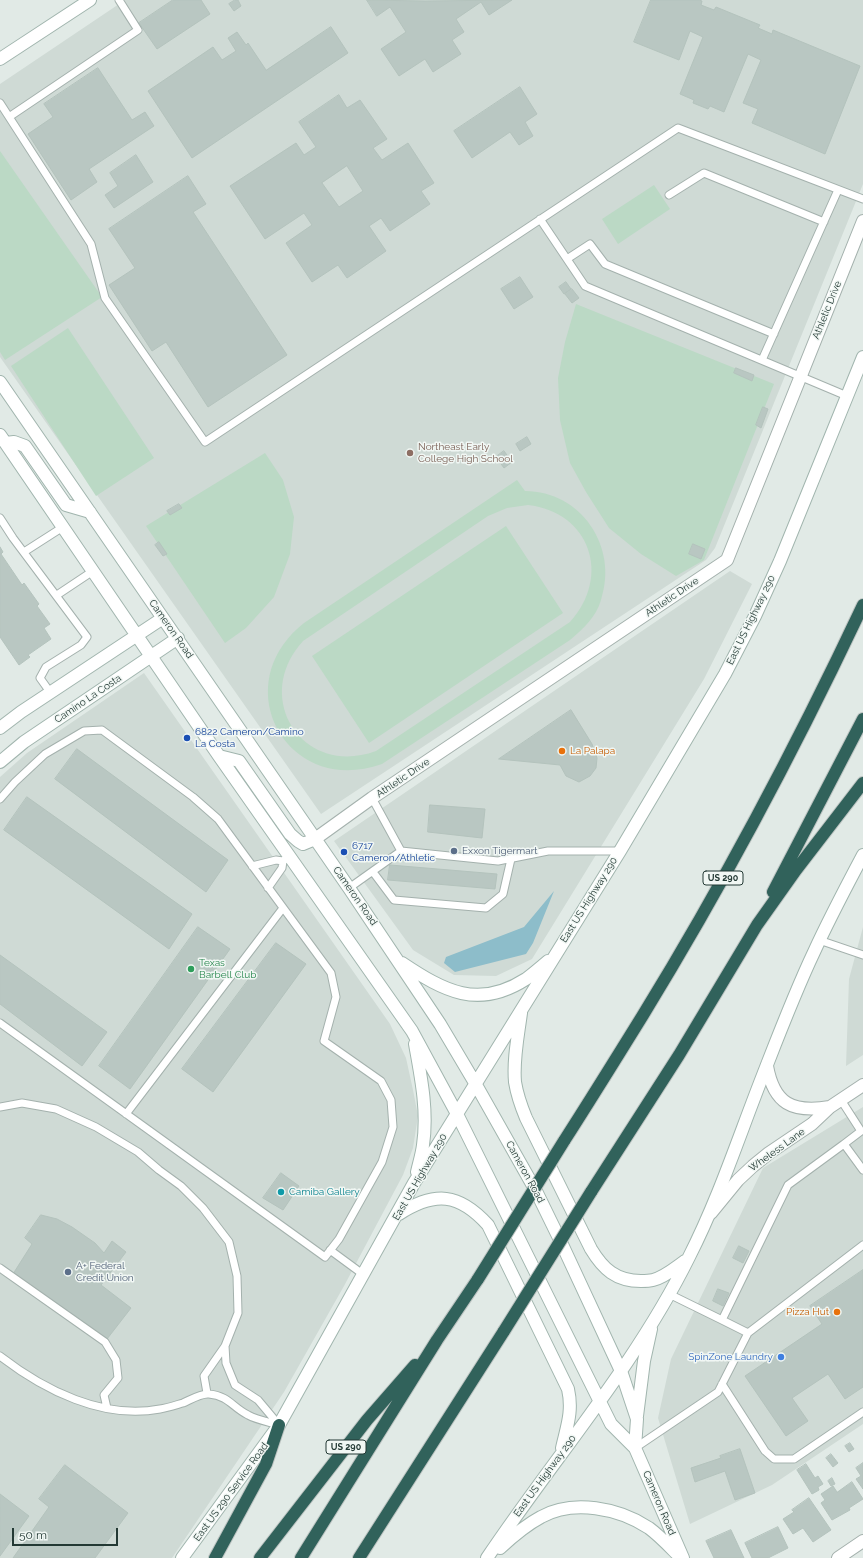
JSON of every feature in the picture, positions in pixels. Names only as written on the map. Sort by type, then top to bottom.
[{"type":"highway","name":"US 290","points":[[260,1558],[367,1420],[437,1340],[478,1279],[643,1015],[740,847],[794,744],[863,605]]},
{"type":"highway","points":[[757,925],[787,862],[863,719]]},
{"type":"highway","points":[[359,1558],[679,1055],[757,925],[796,870],[863,783]]},
{"type":"highway","points":[[301,1558],[437,1340]]},
{"type":"highway","points":[[214,1558],[266,1464],[280,1425]]},
{"type":"main road","points":[[0,59],[90,0]]},
{"type":"main road","name":"Athletic Drive","points":[[315,839],[372,798],[727,560],[863,221]]},
{"type":"main road","name":"East US Highway 290","points":[[280,1425],[414,1184],[475,1083],[620,851],[725,674],[755,616],[783,554],[863,357]]},
{"type":"main road","name":"Cameron Road","points":[[0,382],[350,888],[440,1024],[532,1184],[557,1233],[621,1371],[637,1419],[635,1448]]},
{"type":"main road","points":[[2,442],[14,442],[25,446],[66,505],[90,512]]},
{"type":"main road","name":"Cameron Road","points":[[2,442],[152,656],[286,859],[412,1031],[457,1114],[611,1424],[635,1448],[682,1558]]},
{"type":"main road","points":[[0,728],[50,692],[163,618]]},
{"type":"main road","name":"Camino La Costa","points":[[0,762],[24,742],[178,638]]},
{"type":"main road","points":[[219,756],[239,761],[290,834],[298,841],[303,844],[315,839]]},
{"type":"main road","name":"East US Highway 290","points":[[488,1558],[561,1453],[600,1402],[621,1371],[669,1294],[688,1259],[710,1214],[792,1002],[819,940],[863,855]]},
{"type":"main road","points":[[398,960],[430,981],[445,988],[466,995],[486,995],[505,989],[526,979],[555,956]]},
{"type":"main road","points":[[522,1008],[515,1058],[515,1082],[520,1101],[526,1118],[591,1249],[599,1262],[608,1271],[623,1278],[635,1281],[652,1281],[666,1274],[688,1259]]},
{"type":"main road","points":[[412,1031],[422,1079],[425,1113],[423,1145],[414,1184]]},
{"type":"main road","name":"Wheless Lane","points":[[767,1066],[770,1082],[775,1092],[790,1105],[814,1110],[830,1107]]},
{"type":"main road","name":"Wheless Lane","points":[[710,1214],[738,1180],[753,1166],[812,1124],[830,1107],[863,1085]]},
{"type":"main road","points":[[397,1215],[415,1204],[442,1198],[456,1201],[467,1206],[488,1225],[568,1389],[571,1403],[570,1417],[561,1453]]},
{"type":"main road","points":[[637,1419],[644,1361],[652,1322]]},
{"type":"main road","name":"East US 290 Service Road","points":[[182,1558],[280,1425]]},
{"type":"main road","points":[[488,1558],[517,1532],[542,1516],[562,1508],[609,1510],[630,1518],[649,1528],[682,1558]]},
{"type":"main road","points":[[838,1558],[863,1541]]},
{"type":"lane","points":[[9,117],[138,30],[119,0]]},
{"type":"lane","points":[[0,102],[91,244],[105,298],[205,442],[678,128],[863,199]]},
{"type":"lane","points":[[669,195],[704,173],[824,222]]},
{"type":"lane","points":[[762,360],[838,190]]},
{"type":"lane","points":[[540,219],[585,286],[847,396]]},
{"type":"lane","points":[[567,259],[590,244],[604,264],[774,334]]},
{"type":"lane","points":[[0,518],[87,637],[81,645],[46,667],[40,678],[50,692]]},
{"type":"lane","points":[[24,552],[63,527]]},
{"type":"lane","points":[[57,595],[93,571]]},
{"type":"lane","points":[[0,799],[15,782],[45,754],[84,731],[102,730],[194,797],[218,819],[331,973],[336,997],[324,1041],[381,1081],[391,1100],[393,1127],[382,1162],[339,1239],[325,1257],[0,1023]]},
{"type":"lane","points":[[372,798],[401,851]]},
{"type":"lane","points":[[350,888],[401,851],[498,861],[548,851],[620,851]]},
{"type":"lane","points":[[252,866],[286,859],[282,868],[268,888]]},
{"type":"lane","points":[[373,872],[394,900],[486,908],[502,894],[511,859]]},
{"type":"lane","points":[[126,1114],[283,908]]},
{"type":"lane","points":[[819,940],[863,954]]},
{"type":"lane","points":[[722,1320],[788,1185],[862,1131],[841,1100]]},
{"type":"lane","points":[[0,1107],[22,1103],[56,1109],[96,1127],[138,1152],[181,1186],[203,1208],[229,1242],[237,1276],[238,1313],[225,1346],[204,1376],[207,1393]]},
{"type":"lane","points":[[844,1144],[863,1170]]},
{"type":"lane","points":[[635,1448],[718,1392],[748,1333],[863,1245]]},
{"type":"lane","points":[[330,1250],[364,1275]]},
{"type":"lane","points":[[0,1268],[106,1342],[116,1360],[118,1378],[104,1395],[107,1408]]},
{"type":"lane","points":[[669,1294],[748,1333]]},
{"type":"lane","points":[[225,1346],[226,1363],[235,1384],[258,1400],[280,1425]]},
{"type":"lane","points":[[0,1356],[33,1378],[61,1394],[107,1408],[133,1411],[159,1409],[182,1403],[207,1393],[224,1397],[248,1415],[280,1425]]},
{"type":"lane","points":[[722,1384],[765,1451],[774,1459],[794,1459],[863,1412]]},
{"type":"shaded area","name":"Northeast Early College High School","points":[[125,0],[863,0],[863,184],[715,548],[706,560],[321,814],[0,357],[0,84]]},
{"type":"shaded area","points":[[730,571],[752,584],[704,679],[532,959],[496,976],[454,975],[413,950],[334,841]]},
{"type":"shaded area","points":[[144,673],[390,1024],[406,1058],[418,1116],[413,1148],[403,1175],[344,1286],[284,1392],[172,1558],[0,1558],[0,777],[27,753]]},
{"type":"shaded area","points":[[863,927],[863,1055],[846,1066],[849,979]]},
{"type":"shaded area","points":[[863,1107],[863,1424],[772,1485],[690,1524],[658,1418],[671,1359],[763,1168]]},
{"type":"green space","points":[[0,151],[102,297],[5,360],[0,352]]},
{"type":"green space","points":[[654,185],[670,209],[618,244],[602,219]]},
{"type":"green space","points":[[576,304],[774,384],[704,560],[676,576],[641,554],[609,528],[586,492],[570,463],[560,420],[558,378],[565,342]]},
{"type":"green space","points":[[68,328],[154,458],[96,496],[11,366]]},
{"type":"green space","points":[[265,453],[283,480],[294,517],[290,554],[274,597],[246,628],[225,643],[146,526]]},
{"type":"green space","points":[[517,480],[525,491],[545,494],[563,501],[578,512],[591,526],[600,542],[605,561],[605,580],[599,606],[580,632],[382,764],[348,770],[319,765],[295,751],[278,730],[269,704],[270,676],[281,648],[304,623]],"holes":[[[528,505],[549,510],[567,520],[580,533],[588,549],[592,567],[590,585],[583,604],[570,622],[376,751],[350,756],[326,753],[307,743],[293,728],[284,708],[282,686],[288,663],[303,641],[488,516],[507,508]]]},
{"type":"green space","points":[[506,526],[563,613],[369,743],[312,656]]},
{"type":"water","points":[[554,891],[533,943],[526,954],[455,972],[444,963],[446,957],[524,927]]},
{"type":"building","points":[[173,0],[201,0],[210,14],[157,49],[139,23]]},
{"type":"building","points":[[235,0],[238,0],[241,6],[234,11],[229,4]]},
{"type":"building","points":[[367,0],[512,0],[489,15],[481,2],[456,19],[464,32],[452,40],[461,54],[433,72],[425,59],[399,76],[381,49],[406,32],[390,7],[377,16]]},
{"type":"building","points":[[651,0],[699,0],[702,1],[701,5],[714,10],[716,7],[760,25],[758,28],[772,34],[773,30],[860,66],[825,154],[752,123],[758,109],[743,103],[761,60],[748,54],[724,112],[710,106],[708,109],[693,103],[694,100],[680,94],[703,37],[690,31],[679,60],[634,42]]},
{"type":"building","points":[[331,27],[348,53],[192,158],[148,91],[213,47],[222,60],[236,51],[228,38],[237,32],[246,45],[248,43],[266,70]]},
{"type":"building","points":[[98,68],[132,120],[145,112],[154,126],[89,169],[97,182],[71,200],[28,134],[53,117],[44,104]]},
{"type":"building","points":[[520,87],[537,114],[525,122],[533,136],[519,145],[510,132],[472,158],[454,131]]},
{"type":"building","points":[[339,95],[347,108],[360,100],[387,139],[373,148],[382,160],[408,143],[434,183],[421,191],[430,204],[390,231],[381,218],[369,226],[386,251],[347,278],[338,265],[312,282],[286,243],[312,225],[304,213],[265,239],[230,186],[296,143],[304,155],[316,147],[299,122]],"holes":[[[347,166],[363,191],[339,207],[322,183]]]},
{"type":"building","points":[[136,155],[153,182],[114,208],[105,195],[118,186],[110,173]]},
{"type":"building","points":[[188,176],[206,204],[193,212],[287,355],[208,407],[166,342],[152,351],[109,285],[135,268],[109,229]]},
{"type":"building","points":[[520,277],[533,297],[514,309],[501,289]]},
{"type":"building","points":[[566,282],[571,289],[564,294],[559,287]]},
{"type":"building","points":[[572,289],[579,298],[572,303],[565,294]]},
{"type":"building","points":[[736,368],[754,375],[752,381],[734,373]]},
{"type":"building","points":[[763,407],[768,409],[761,428],[756,425]]},
{"type":"building","points":[[527,437],[531,444],[520,451],[516,444]]},
{"type":"building","points":[[504,451],[512,462],[504,468],[496,457]]},
{"type":"building","points":[[179,504],[182,508],[170,515],[167,511]]},
{"type":"building","points":[[159,542],[167,554],[163,556],[155,545]]},
{"type":"building","points":[[693,544],[705,549],[701,559],[689,554]]},
{"type":"building","points":[[0,547],[3,552],[1,554],[22,585],[24,583],[39,604],[37,606],[50,624],[44,628],[51,639],[28,655],[30,657],[19,665],[0,637]]},
{"type":"building","points":[[571,710],[592,744],[597,758],[596,768],[590,776],[579,782],[566,776],[560,765],[499,759]]},
{"type":"building","points":[[77,749],[228,860],[206,892],[55,779]]},
{"type":"building","points":[[27,797],[192,914],[169,949],[4,830]]},
{"type":"building","points":[[430,805],[485,809],[482,838],[428,832]]},
{"type":"building","points":[[390,865],[497,874],[495,889],[388,880]]},
{"type":"building","points":[[198,927],[230,949],[130,1089],[99,1066]]},
{"type":"building","points":[[276,943],[306,964],[213,1092],[182,1069]]},
{"type":"building","points":[[0,955],[107,1032],[82,1066],[0,1004]]},
{"type":"building","name":"Camiba Gallery","points":[[281,1173],[299,1186],[283,1210],[263,1198]]},
{"type":"building","points":[[41,1215],[57,1219],[72,1227],[95,1243],[104,1253],[112,1241],[126,1252],[101,1285],[131,1308],[107,1339],[13,1274],[32,1244],[25,1238]]},
{"type":"building","points":[[739,1246],[749,1251],[743,1263],[733,1258]]},
{"type":"building","points":[[863,1270],[863,1387],[845,1399],[828,1374],[792,1398],[808,1421],[786,1436],[745,1376],[822,1324],[810,1306]]},
{"type":"building","points":[[718,1289],[729,1293],[723,1306],[713,1301]]},
{"type":"building","points":[[850,1443],[854,1449],[849,1452],[845,1446]]},
{"type":"building","points":[[740,1449],[755,1493],[735,1500],[725,1471],[695,1482],[691,1468],[721,1458],[720,1456]]},
{"type":"building","points":[[831,1454],[838,1463],[833,1467],[826,1458]]},
{"type":"building","points":[[863,1463],[863,1489],[856,1479],[861,1476],[856,1468]]},
{"type":"building","points":[[806,1464],[815,1478],[818,1476],[823,1484],[818,1487],[819,1490],[812,1494],[797,1470]]},
{"type":"building","points":[[65,1465],[128,1513],[95,1558],[13,1558],[49,1507],[39,1499]]},
{"type":"building","points":[[832,1478],[835,1484],[831,1486],[828,1481]]},
{"type":"building","points":[[852,1482],[863,1499],[849,1508],[850,1510],[832,1520],[821,1503],[825,1500],[821,1494],[833,1486],[837,1492]]},
{"type":"building","points":[[0,1494],[29,1516],[0,1556]]},
{"type":"building","points":[[809,1498],[831,1530],[813,1542],[803,1528],[793,1534],[783,1519],[794,1512],[792,1510]]},
{"type":"building","points":[[778,1527],[788,1548],[768,1558],[752,1558],[745,1543]]},
{"type":"building","points":[[731,1530],[744,1558],[714,1558],[706,1541]]},
{"type":"place","name":"Northeast Early College High School","points":[[410,453]]},
{"type":"place","name":"6822 Cameron/Camino La Costa","points":[[187,738]]},
{"type":"place","name":"La Palapa","points":[[562,751]]},
{"type":"place","name":"Exxon Tigermart","points":[[454,851]]},
{"type":"place","name":"6717 Cameron/Athletic","points":[[344,852]]},
{"type":"place","name":"Texas Barbell Club","points":[[191,969]]},
{"type":"place","name":"Camiba Gallery","points":[[281,1192]]},
{"type":"place","name":"A+ Federal Credit Union","points":[[68,1272]]},
{"type":"place","name":"Pizza Hut","points":[[837,1312]]},
{"type":"place","name":"SpinZone Laundry","points":[[781,1357]]}]
